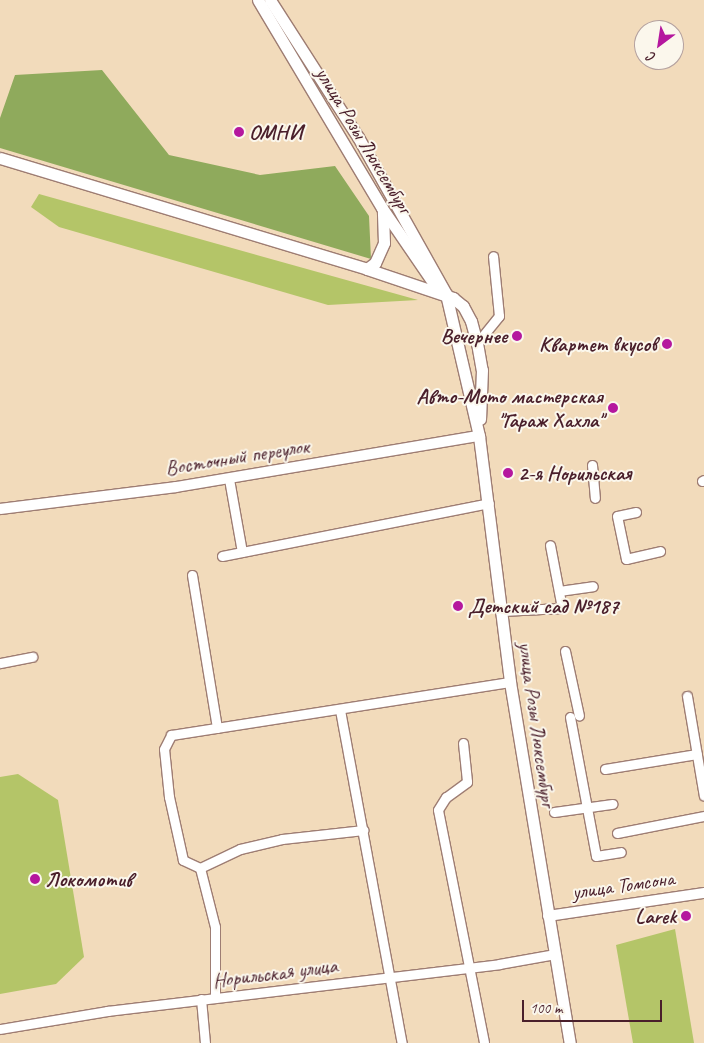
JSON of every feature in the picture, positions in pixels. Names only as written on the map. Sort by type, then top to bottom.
[{"type":"main road","name":"улица Розы Люксембург","points":[[258,0],[269,6],[358,138],[446,294],[479,436],[489,503],[510,682],[570,1043]]},
{"type":"main road","name":"улица Розы Люксембург","points":[[269,6],[382,208],[434,286],[446,294]]},
{"type":"main road","points":[[346,145],[358,138]]},
{"type":"main road","points":[[0,158],[446,294],[463,306],[471,322],[477,343],[482,370],[479,436]]},
{"type":"main road","points":[[367,269],[375,263],[384,243],[386,233],[382,208]]},
{"type":"street","points":[[477,343],[499,316],[493,256]]},
{"type":"street","name":"Восточный переулок","points":[[0,509],[229,479],[479,436]]},
{"type":"street","points":[[592,465],[595,498]]},
{"type":"street","points":[[229,479],[242,552]]},
{"type":"street","points":[[222,556],[489,503]]},
{"type":"street","points":[[636,512],[617,516],[626,559],[660,551]]},
{"type":"street","points":[[502,611],[562,608],[550,545]]},
{"type":"street","points":[[192,575],[217,728]]},
{"type":"street","points":[[559,591],[592,586]]},
{"type":"street","points":[[565,651],[587,807],[596,856],[621,852]]},
{"type":"street","points":[[0,662],[32,656]]},
{"type":"street","points":[[200,868],[183,860],[169,797],[164,749],[171,735],[510,682]]},
{"type":"street","points":[[687,696],[704,796]]},
{"type":"street","points":[[340,710],[364,830],[402,1043]]},
{"type":"street","points":[[463,743],[467,782],[446,797],[438,810],[484,1043]]},
{"type":"street","points":[[605,769],[697,754]]},
{"type":"street","points":[[554,812],[612,804]]},
{"type":"street","points":[[617,833],[704,816]]},
{"type":"street","points":[[200,868],[240,849],[282,839],[364,830]]},
{"type":"street","points":[[200,868],[215,927],[215,998]]},
{"type":"street","name":"улица Томсона","points":[[548,916],[630,902],[704,893]]},
{"type":"street","name":"Норильская улица","points":[[0,1029],[107,1010],[469,968],[555,954]]},
{"type":"street","points":[[200,999],[205,1043]]},
{"type":"green space","points":[[102,70],[169,155],[260,175],[335,166],[369,216],[371,259],[0,148],[0,118],[15,75]]},
{"type":"green space","points":[[39,194],[418,300],[328,305],[59,227],[31,207]]},
{"type":"green space","name":"Локомотив","points":[[18,774],[58,800],[84,957],[56,984],[0,994],[0,777]]},
{"type":"green space","points":[[675,929],[694,1043],[633,1043],[616,945]]},
{"type":"place","name":"ОМНИ","points":[[239,132]]},
{"type":"place","name":"Вечернее","points":[[517,336]]},
{"type":"place","name":"Квартет вкусов","points":[[667,344]]},
{"type":"place","name":"Авто-Мото мастерская \"Гараж Хахла\"","points":[[613,408]]},
{"type":"place","name":"2-я Норильская","points":[[508,473]]},
{"type":"place","name":"Детский сад №187","points":[[458,606]]},
{"type":"place","name":"Локомотив","points":[[35,879]]},
{"type":"place","name":"Larek","points":[[686,916]]}]
